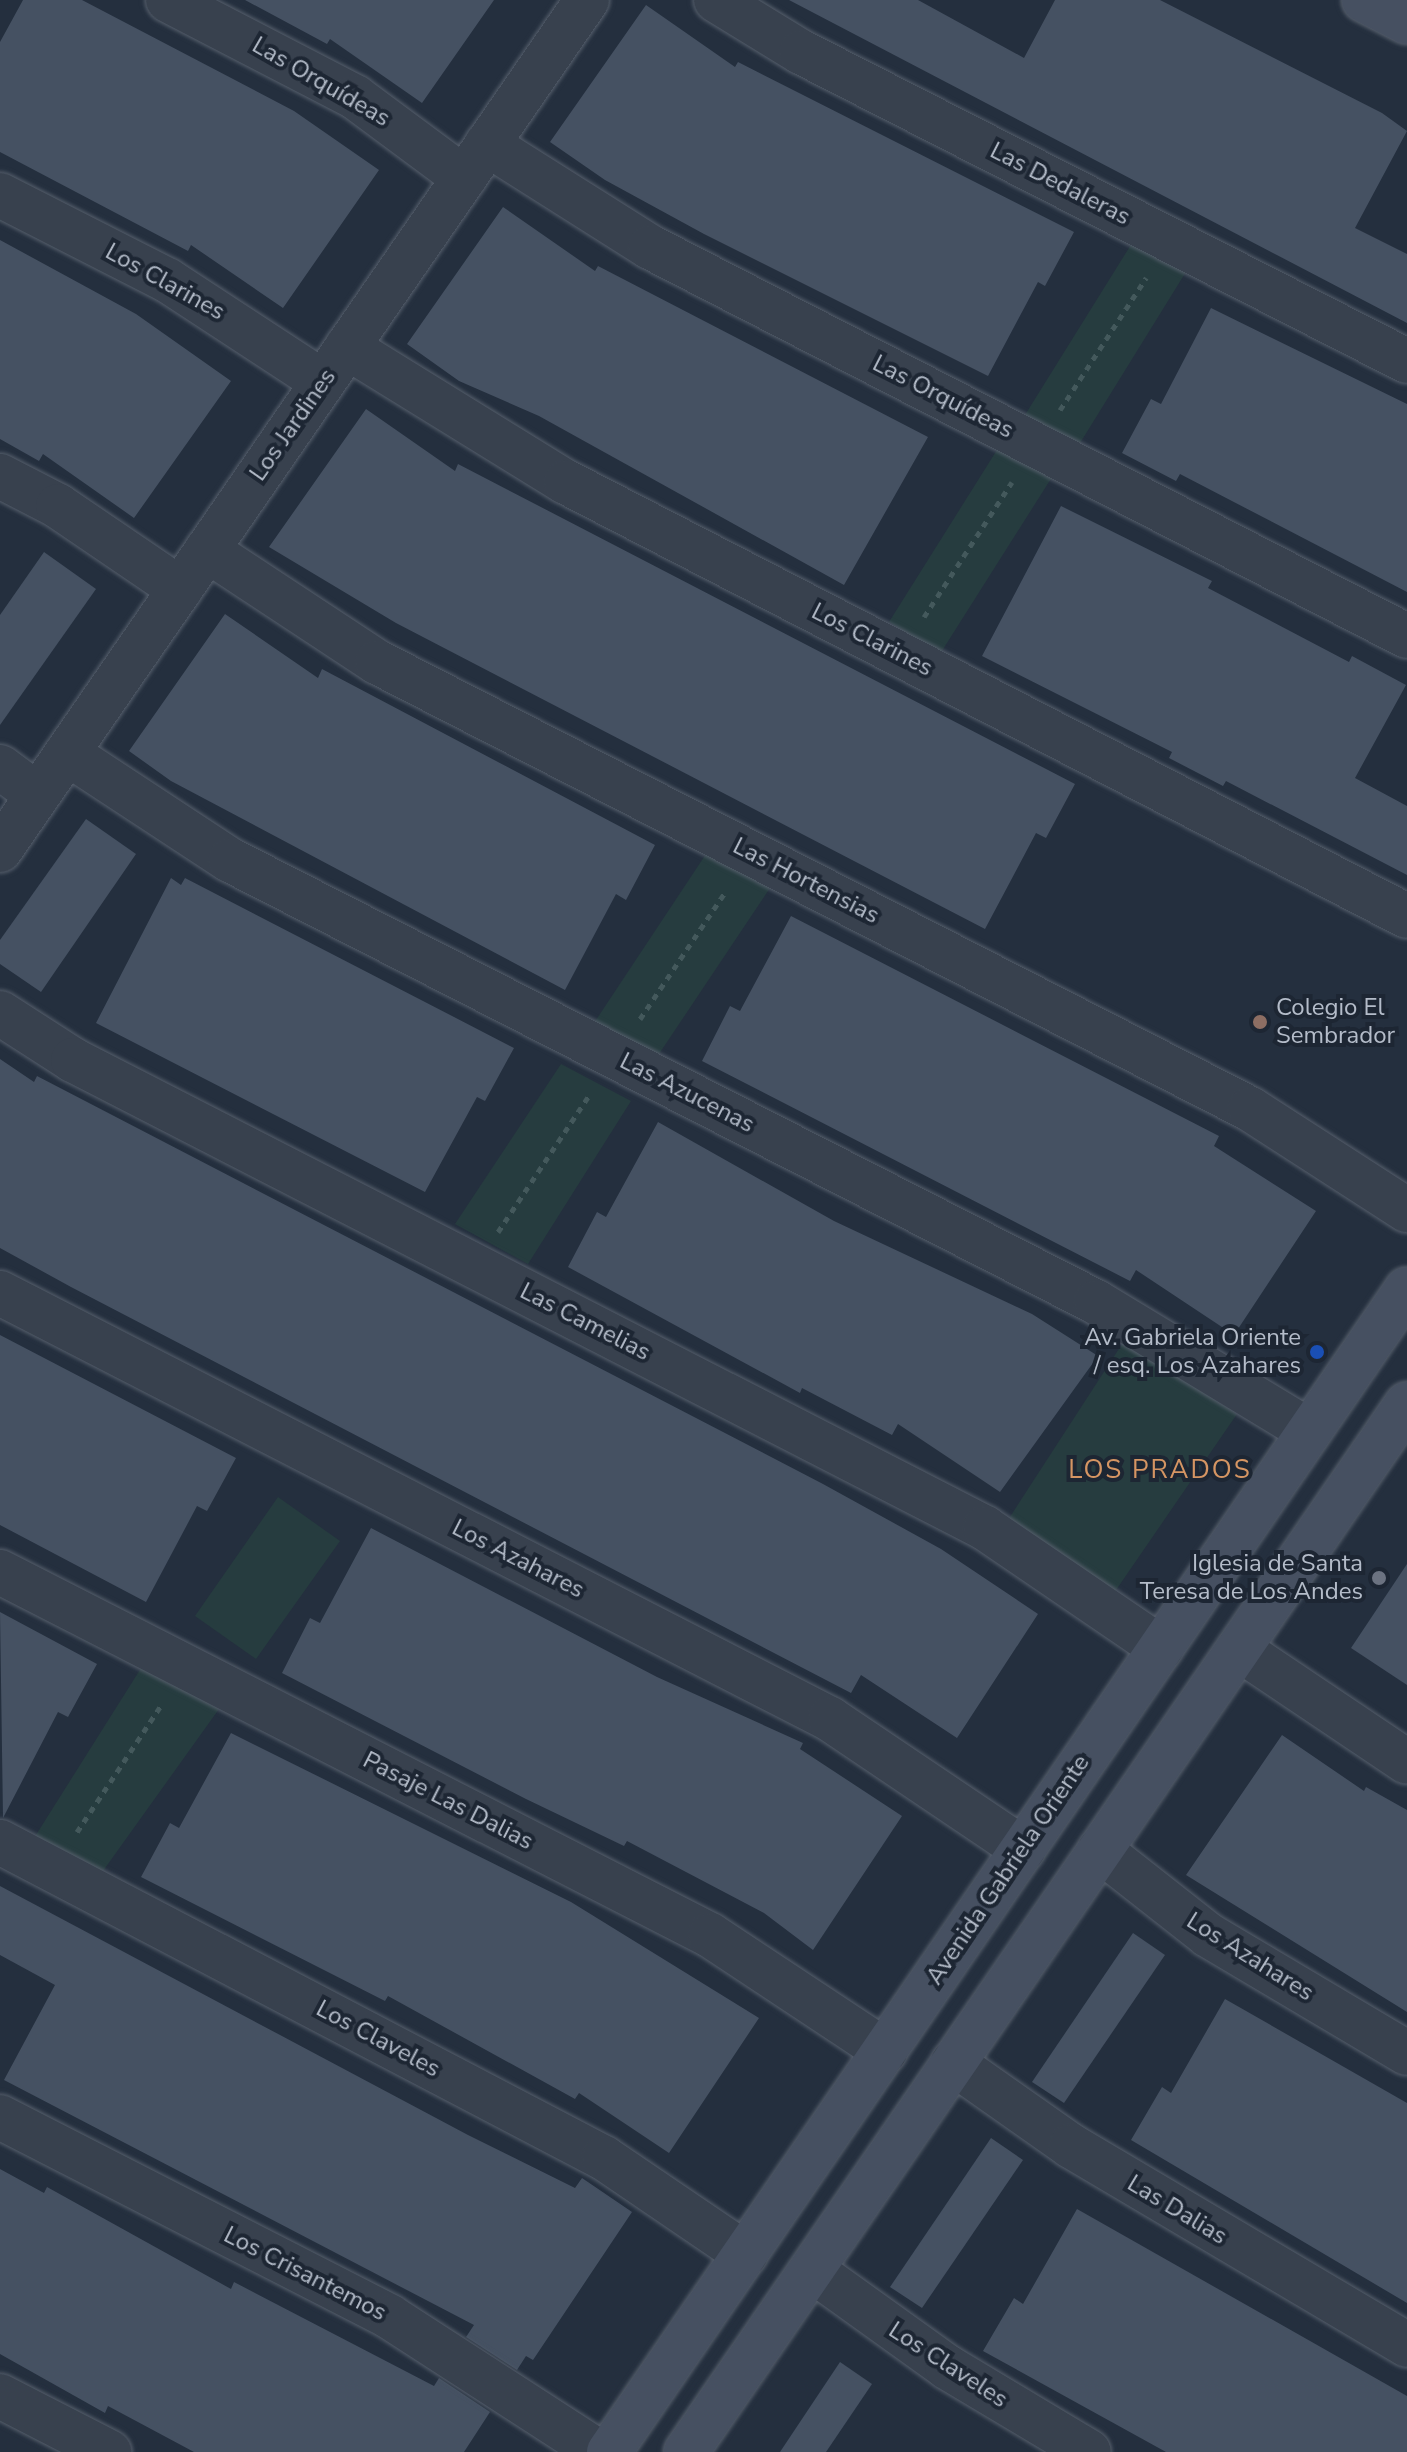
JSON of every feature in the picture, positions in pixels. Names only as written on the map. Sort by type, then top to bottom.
[{"type":"main road","points":[[1364,0],[1407,22]]},
{"type":"main road","name":"Avenida Gabriela Oriente","points":[[609,2452],[1407,1289]]},
{"type":"main road","points":[[686,2452],[1239,1649],[1402,1423]]},
{"type":"street","name":"Las Orquídeas","points":[[168,0],[476,161],[650,247],[1407,636]]},
{"type":"street","name":"Los Jardines","points":[[0,850],[587,0]]},
{"type":"street","name":"Las Dedaleras","points":[[716,0],[801,52],[1407,361]]},
{"type":"street","name":"Los Clarines","points":[[0,195],[566,482],[1407,916]]},
{"type":"street","points":[[0,476],[94,529],[180,589]]},
{"type":"street","name":"Las Hortensias","points":[[207,550],[377,662],[1250,1109],[1407,1210]]},
{"type":"street","name":"Las Azucenas","points":[[67,753],[230,860],[1096,1302],[1309,1431]]},
{"type":"street","points":[[0,767],[38,795]]},
{"type":"street","name":"Las Camelias","points":[[0,1013],[73,1060],[985,1528],[1161,1648]]},
{"type":"street","name":"Los Azahares","points":[[0,1293],[830,1719],[1023,1849]]},
{"type":"street","name":"Pasaje Las Dalias","points":[[0,1572],[710,1935],[885,2051]]},
{"type":"street","points":[[1239,1649],[1407,1762]]},
{"type":"street","name":"Los Claveles","points":[[0,1842],[590,2151],[745,2254]]},
{"type":"street","name":"Los Azahares","points":[[1100,1850],[1208,1935],[1407,2053]]},
{"type":"street","name":"Las Dalias","points":[[953,2063],[1071,2146],[1407,2345]]},
{"type":"street","name":"Los Crisantemos","points":[[0,2117],[390,2317],[599,2452]]},
{"type":"street","name":"Los Claveles","points":[[812,2270],[947,2367],[1089,2452]]},
{"type":"street","points":[[0,2396],[109,2452]]},
{"type":"path","points":[[52,1869],[186,1667]]},
{"type":"green space","points":[[1137,235],[1189,267],[1077,448],[1025,415]]},
{"type":"green space","points":[[1002,442],[1054,474],[940,654],[889,622]]},
{"type":"green space","points":[[706,854],[770,888],[655,1060],[592,1026]]},
{"type":"green space","points":[[561,1064],[631,1101],[528,1264],[455,1224]]},
{"type":"green space","points":[[1124,1341],[1237,1414],[1114,1593],[1006,1523]]},
{"type":"green space","points":[[278,1497],[340,1541],[256,1659],[195,1616]]},
{"type":"green space","points":[[143,1665],[219,1709],[98,1878],[29,1846]]},
{"type":"building","points":[[23,0],[82,0],[294,111],[379,170],[283,308],[191,245],[188,251],[0,152],[0,42]]},
{"type":"building","points":[[245,0],[494,0],[422,103],[330,39],[327,44]]},
{"type":"building","points":[[789,0],[918,0],[1024,58],[1055,0],[1160,0],[1382,113],[1407,131],[1355,228],[1407,254],[1407,323]]},
{"type":"building","points":[[646,5],[735,67],[738,62],[1074,232],[1045,286],[1038,282],[988,376],[704,234],[605,180],[550,142]]},
{"type":"building","points":[[503,207],[595,271],[598,266],[928,437],[844,585],[539,416],[459,381],[407,344]]},
{"type":"building","points":[[0,240],[136,314],[231,381],[134,518],[43,454],[39,461],[0,439]]},
{"type":"building","points":[[1211,308],[1407,404],[1407,592],[1180,474],[1176,481],[1122,453],[1151,399],[1161,404]]},
{"type":"building","points":[[366,409],[455,471],[458,464],[1075,784],[1046,838],[1036,833],[985,929],[396,623],[269,547]]},
{"type":"building","points":[[1061,506],[1212,581],[1208,588],[1349,662],[1352,656],[1406,685],[1355,778],[1407,806],[1407,875],[1226,781],[1223,786],[1169,758],[1172,752],[982,656]]},
{"type":"building","points":[[44,552],[96,589],[0,725],[0,615]]},
{"type":"building","points":[[225,614],[318,678],[322,669],[655,845],[626,900],[616,894],[565,990],[171,781],[129,751]]},
{"type":"building","points":[[86,819],[136,854],[41,992],[0,964],[0,940]]},
{"type":"building","points":[[171,878],[181,885],[185,878],[514,1048],[485,1101],[477,1097],[425,1192],[96,1023]]},
{"type":"building","points":[[791,916],[1219,1136],[1214,1146],[1316,1211],[1234,1335],[1136,1270],[1130,1281],[702,1061],[730,1006],[740,1011]]},
{"type":"building","points":[[0,1059],[34,1082],[37,1076],[823,1484],[941,1549],[1038,1614],[957,1738],[861,1675],[851,1693],[71,1287],[0,1248]]},
{"type":"building","points":[[658,1122],[834,1221],[1032,1314],[1098,1356],[1000,1492],[898,1424],[892,1435],[802,1388],[800,1393],[568,1267],[597,1212],[606,1217]]},
{"type":"building","points":[[0,1335],[236,1458],[207,1511],[197,1506],[146,1602],[0,1525]]},
{"type":"building","points":[[371,1528],[657,1677],[803,1743],[800,1749],[902,1816],[813,1950],[764,1913],[627,1841],[624,1846],[526,1799],[282,1673],[310,1618],[320,1623]]},
{"type":"building","points":[[1407,1564],[1407,1685],[1351,1648]]},
{"type":"building","points":[[0,1612],[97,1664],[68,1717],[58,1712],[3,1818]]},
{"type":"building","points":[[231,1733],[571,1902],[759,2018],[669,2153],[579,2093],[575,2099],[388,1996],[385,2001],[141,1877],[170,1823],[179,1828]]},
{"type":"building","points":[[1282,1735],[1364,1791],[1366,1787],[1407,1810],[1407,2012],[1186,1875]]},
{"type":"building","points":[[0,1886],[468,2135],[575,2188],[582,2178],[632,2212],[533,2360],[526,2356],[517,2370],[466,2337],[474,2325],[4,2080],[55,1985],[0,1955]]},
{"type":"building","points":[[1133,1933],[1165,1955],[1064,2103],[1032,2082]]},
{"type":"building","points":[[1225,1999],[1407,2103],[1407,2303],[1131,2140],[1162,2087],[1171,2093]]},
{"type":"building","points":[[991,2138],[1023,2160],[922,2308],[890,2287]]},
{"type":"building","points":[[0,2169],[44,2193],[47,2187],[231,2289],[234,2282],[434,2386],[439,2378],[490,2412],[464,2452],[194,2452],[108,2406],[105,2413],[0,2354]]},
{"type":"building","points":[[1077,2209],[1407,2396],[1407,2452],[1166,2452],[983,2351],[1014,2298],[1023,2304]]},
{"type":"building","points":[[840,2362],[872,2384],[826,2452],[780,2452]]},
{"type":"place","name":"Colegio El Sembrador","points":[[1260,1022]]},
{"type":"place","name":"Av. Gabriela Oriente / esq. Los Azahares","points":[[1317,1352]]},
{"type":"place","name":"Iglesia de Santa Teresa de Los Andes","points":[[1379,1578]]},
{"type":"district","name":"LOS PRADOS","points":[[1160,1470]]}]
